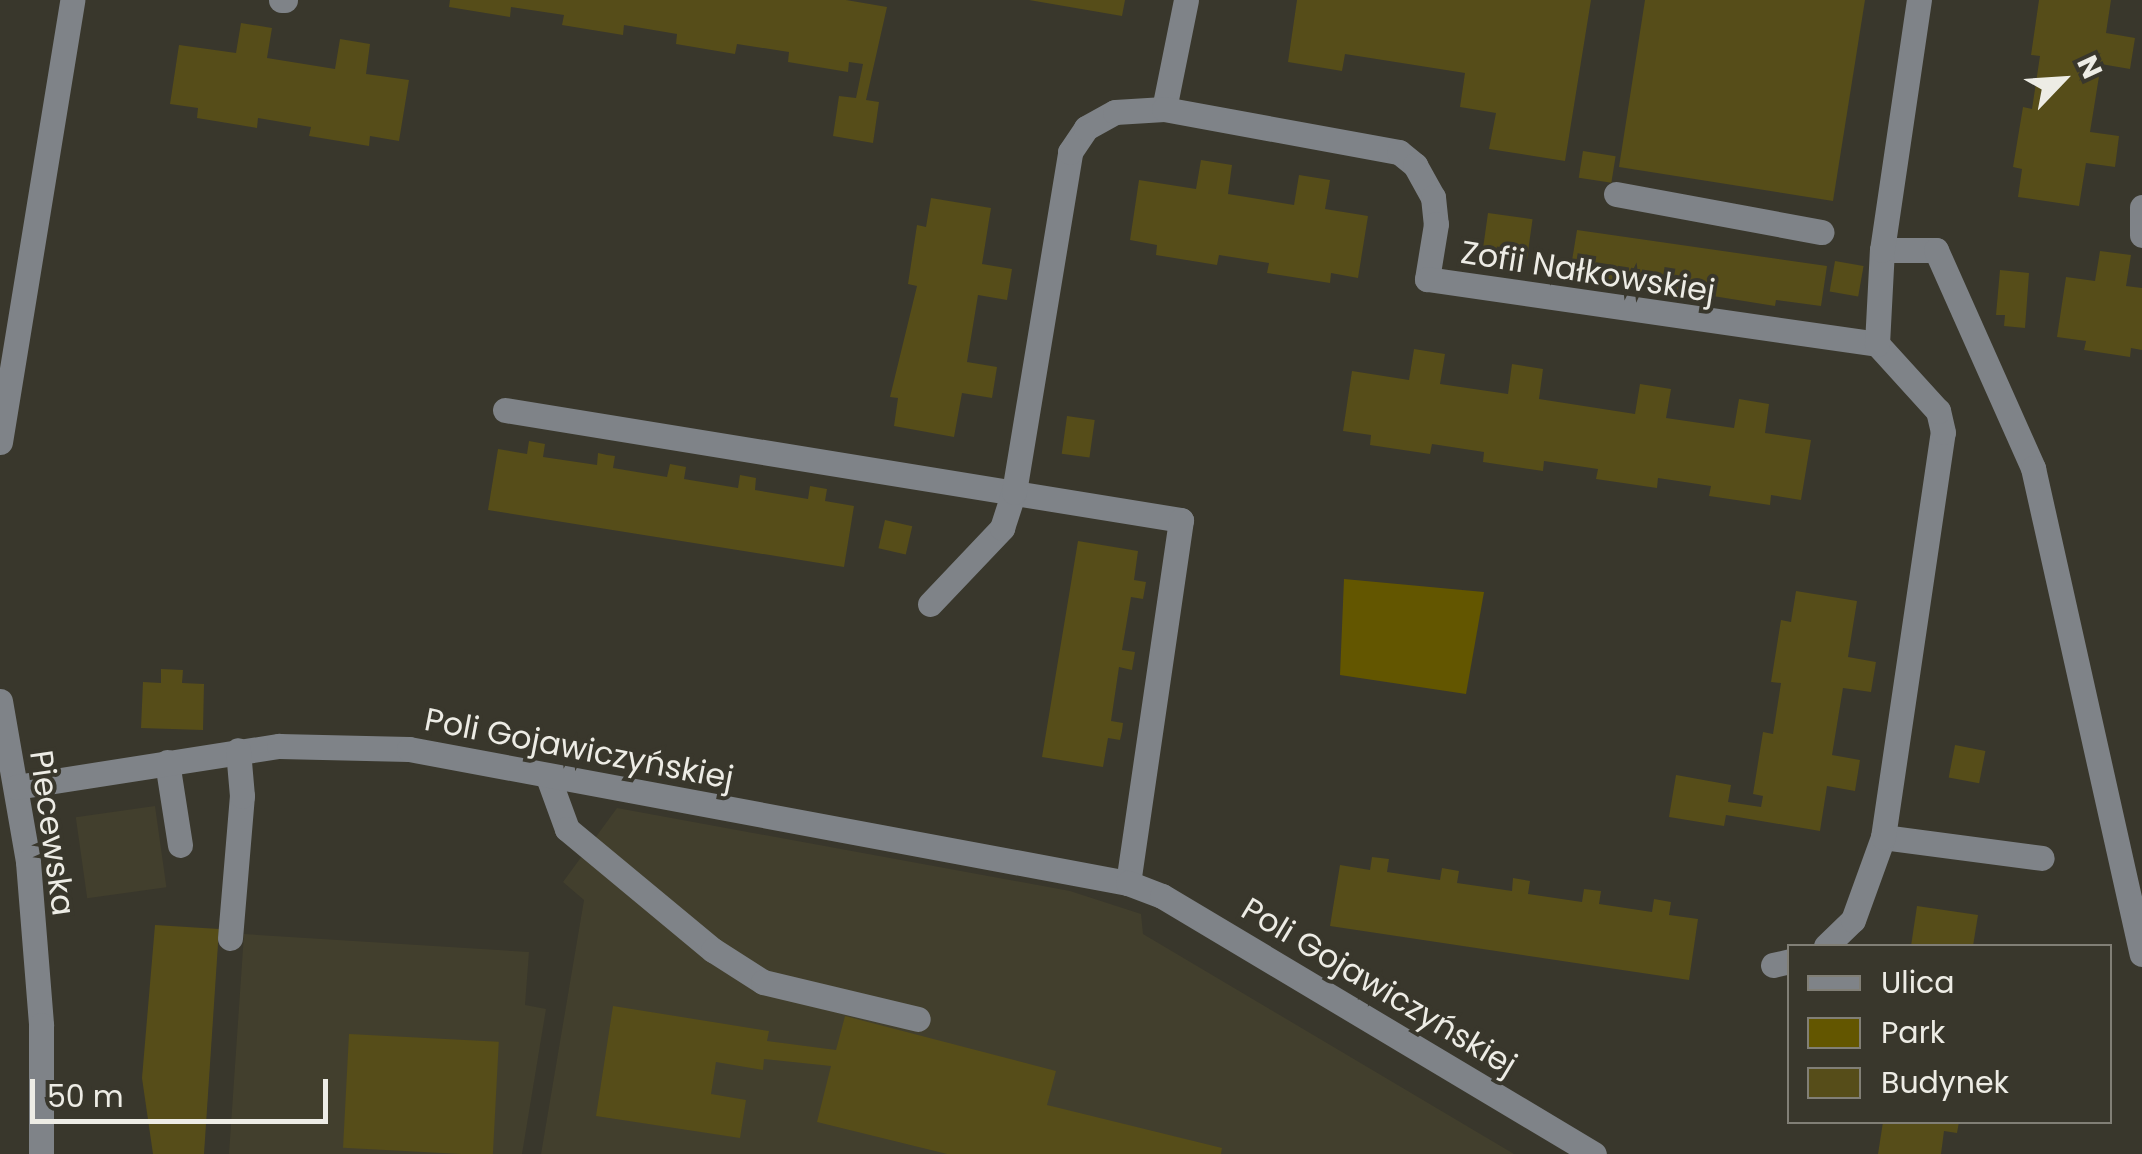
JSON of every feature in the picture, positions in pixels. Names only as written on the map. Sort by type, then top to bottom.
[{"type":"street","points":[[0,442],[72,0]]},
{"type":"street","points":[[930,604],[1002,528],[1014,492],[1070,152],[1086,128],[1115,112],[1164,108],[1186,0]]},
{"type":"street","points":[[1828,944],[1852,920],[1883,837],[1943,432],[1938,411],[1877,344],[1882,250],[1919,0]]},
{"type":"street","name":"Zofii Nałkowskiej","points":[[1164,108],[1399,152],[1433,197],[1427,279],[1877,344]]},
{"type":"street","points":[[1616,194],[1822,232]]},
{"type":"street","points":[[2142,206],[2142,235]]},
{"type":"street","points":[[1882,250],[1936,250],[2033,468],[2142,954]]},
{"type":"street","points":[[505,410],[1181,520],[1128,883]]},
{"type":"street","name":"Piecewska","points":[[0,701],[4,750],[16,787],[40,1025],[41,1154]]},
{"type":"street","name":"Poli Gojawiczyńskiej","points":[[16,787],[238,750],[317,744],[409,749],[1128,883],[1162,896],[1594,1154]]},
{"type":"street","points":[[230,938],[242,796],[238,750]]},
{"type":"street","points":[[167,762],[180,845]]},
{"type":"street","points":[[548,777],[567,829],[713,950],[763,982],[918,1019]]},
{"type":"street","points":[[1883,837],[2042,858]]},
{"type":"shaded area","points":[[155,806],[166,887],[87,898],[76,817]]},
{"type":"shaded area","points":[[617,808],[1070,891],[1141,914],[1143,934],[1514,1154],[541,1154],[584,900],[563,882]]},
{"type":"shaded area","points":[[244,934],[529,952],[525,1005],[546,1009],[522,1154],[229,1154]]},
{"type":"green space","points":[[1344,579],[1484,592],[1466,694],[1340,675]]},
{"type":"building","points":[[450,0],[846,0],[887,7],[866,100],[879,102],[873,143],[833,136],[839,96],[856,98],[863,64],[849,62],[848,72],[788,62],[789,52],[737,44],[735,54],[676,44],[677,34],[624,25],[623,35],[562,25],[564,15],[511,7],[510,17],[449,7]]},
{"type":"building","points":[[1029,0],[1125,0],[1122,16]]},
{"type":"building","points":[[1297,0],[1591,0],[1565,161],[1489,149],[1496,113],[1460,107],[1465,73],[1345,54],[1342,71],[1288,62]]},
{"type":"building","points":[[1645,0],[1865,0],[1833,201],[1619,167]]},
{"type":"building","points":[[2039,0],[2111,0],[2106,33],[2135,38],[2130,69],[2101,64],[2090,132],[2119,136],[2115,167],[2086,163],[2079,206],[2018,197],[2022,169],[2013,167],[2023,107],[2032,109],[2040,56],[2031,55]]},
{"type":"building","points":[[241,23],[272,28],[267,58],[335,69],[340,39],[370,44],[366,74],[409,80],[399,141],[370,136],[369,146],[309,136],[311,127],[258,118],[257,128],[197,118],[198,108],[170,104],[179,45],[236,53]]},
{"type":"building","points":[[1583,151],[1616,156],[1611,183],[1579,178]]},
{"type":"building","points":[[1201,160],[1232,165],[1228,194],[1294,205],[1299,175],[1330,180],[1325,209],[1368,216],[1358,278],[1331,273],[1330,283],[1267,273],[1269,263],[1219,255],[1217,265],[1156,255],[1157,245],[1130,240],[1139,180],[1196,189]]},
{"type":"building","points":[[931,198],[991,208],[982,264],[1012,269],[1007,300],[978,295],[967,362],[997,367],[992,398],[962,393],[954,437],[894,426],[898,398],[890,397],[917,286],[908,284],[917,225],[926,227]]},
{"type":"building","points":[[1488,213],[1533,219],[1527,259],[1482,253]]},
{"type":"building","points":[[1577,230],[1827,266],[1821,306],[1776,300],[1775,306],[1570,273]]},
{"type":"building","points":[[2100,251],[2131,255],[2126,286],[2142,288],[2142,350],[2131,348],[2130,357],[2084,350],[2086,341],[2057,337],[2066,277],[2095,281]]},
{"type":"building","points":[[1835,261],[1864,266],[1858,297],[1830,292]]},
{"type":"building","points":[[2000,270],[2029,273],[2025,328],[2004,326],[2005,315],[1996,315]]},
{"type":"building","points":[[1414,349],[1445,354],[1440,384],[1508,394],[1512,364],[1543,369],[1539,399],[1635,414],[1640,384],[1671,389],[1666,418],[1734,428],[1739,399],[1769,404],[1765,433],[1811,440],[1801,500],[1771,495],[1770,505],[1709,496],[1711,486],[1658,478],[1657,488],[1596,479],[1598,469],[1544,461],[1543,471],[1483,462],[1484,452],[1432,444],[1430,454],[1370,445],[1371,435],[1343,431],[1352,371],[1409,380]]},
{"type":"building","points":[[1067,416],[1095,420],[1089,458],[1062,454]]},
{"type":"building","points":[[529,441],[545,444],[543,457],[597,465],[598,453],[615,456],[613,468],[667,477],[670,464],[686,467],[684,479],[738,488],[740,475],[756,478],[755,490],[808,499],[810,486],[827,489],[825,501],[854,506],[844,567],[488,510],[498,449],[527,454]]},
{"type":"building","points":[[885,520],[912,526],[906,555],[878,548]]},
{"type":"building","points":[[1078,541],[1138,551],[1134,580],[1146,582],[1143,599],[1131,597],[1122,650],[1135,652],[1132,670],[1119,667],[1111,721],[1123,723],[1122,731],[1120,740],[1108,738],[1103,767],[1042,757]]},
{"type":"building","points":[[1796,591],[1857,601],[1848,657],[1876,662],[1871,692],[1843,688],[1832,755],[1860,760],[1855,791],[1827,786],[1820,831],[1726,815],[1724,826],[1669,817],[1676,775],[1731,785],[1728,802],[1761,807],[1763,796],[1753,794],[1763,732],[1773,734],[1781,683],[1771,682],[1781,620],[1791,622]]},
{"type":"building","points":[[161,669],[183,670],[182,683],[204,684],[203,730],[141,728],[143,682],[161,683]]},
{"type":"building","points":[[1955,745],[1985,751],[1979,783],[1949,777]]},
{"type":"building","points":[[1372,857],[1389,859],[1387,872],[1440,880],[1442,868],[1459,871],[1457,883],[1512,891],[1513,878],[1530,881],[1528,894],[1582,902],[1584,889],[1601,891],[1599,904],[1652,912],[1654,899],[1671,902],[1669,915],[1698,919],[1689,980],[1330,926],[1340,865],[1370,870]]},
{"type":"building","points":[[1917,906],[1978,915],[1973,944],[1911,944]]},
{"type":"building","points":[[155,925],[219,929],[204,1154],[153,1154],[142,1078]]},
{"type":"building","points":[[613,1006],[769,1031],[767,1041],[836,1050],[845,1016],[1056,1071],[1047,1105],[1222,1148],[1221,1154],[947,1154],[817,1122],[831,1066],[764,1059],[763,1070],[716,1062],[711,1094],[746,1100],[740,1138],[596,1116]]},
{"type":"building","points":[[349,1034],[499,1042],[493,1154],[343,1148]]},
{"type":"building","points":[[1883,1124],[1959,1124],[1957,1133],[1944,1131],[1941,1154],[1878,1154]]}]
